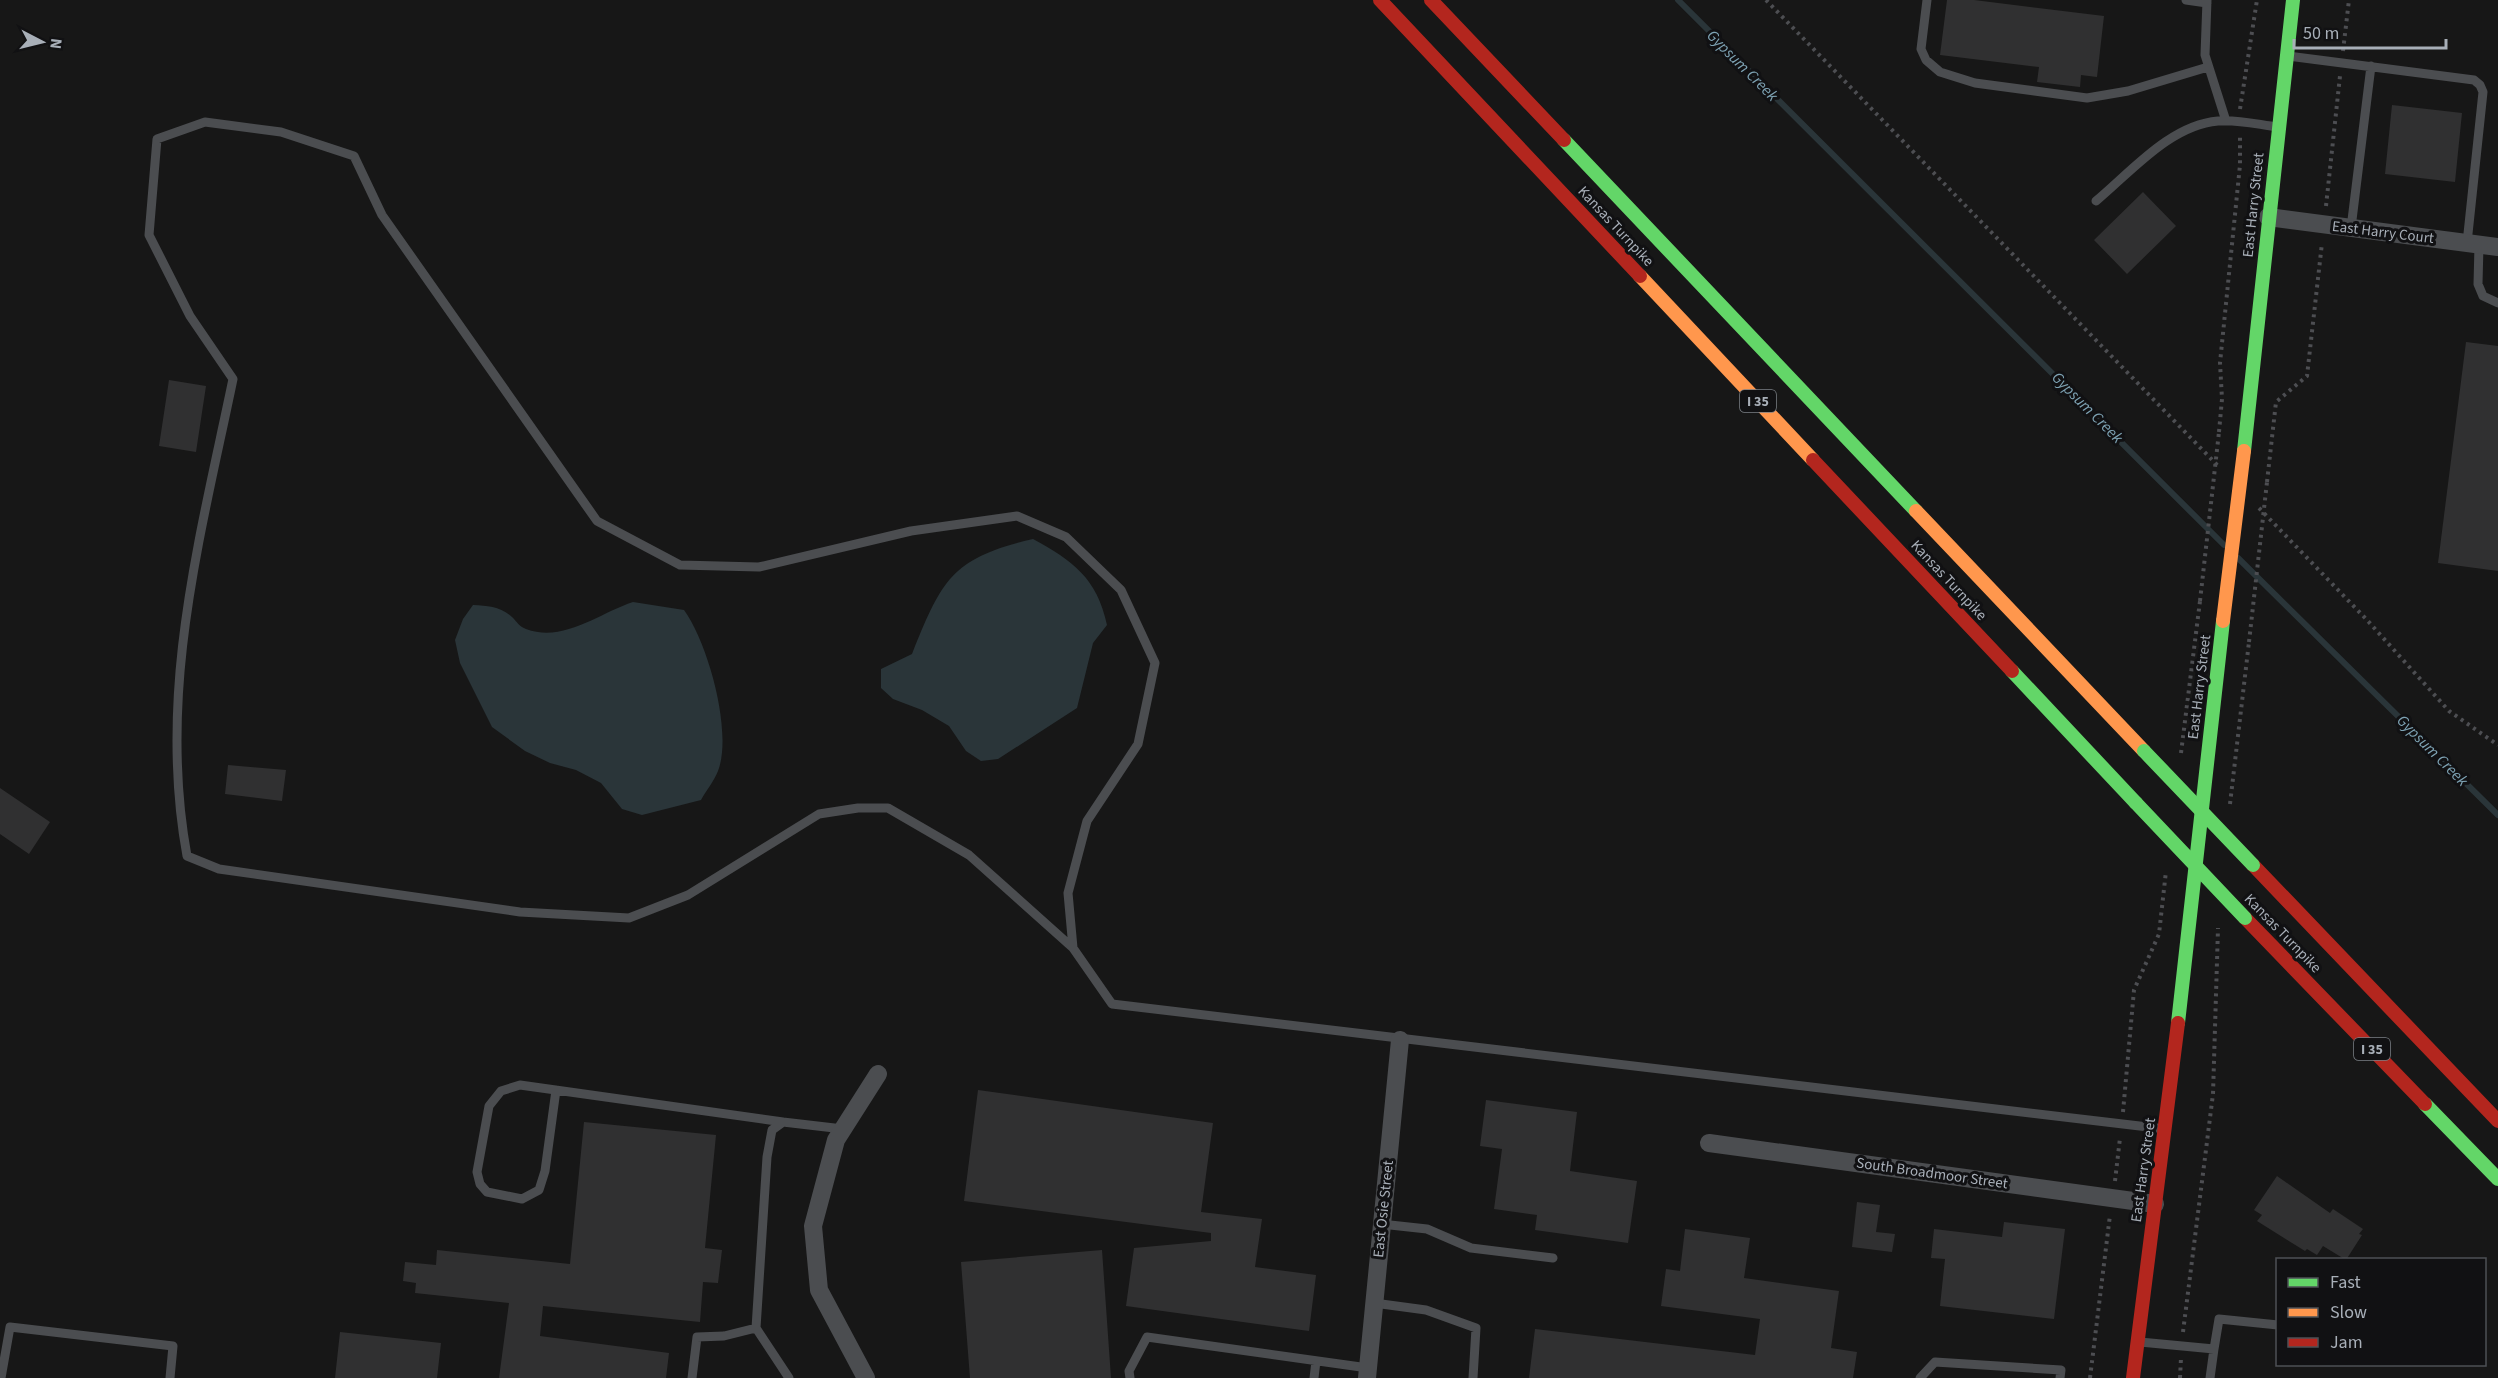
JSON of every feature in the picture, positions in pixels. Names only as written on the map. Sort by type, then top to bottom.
[{"type":"main road","name":"Kansas Turnpike","points":[[1380,0],[2245,918],[2498,1179]]},
{"type":"main road","name":"Kansas Turnpike","points":[[1431,0],[2498,1121]]},
{"type":"main road","name":"East Harry Street","points":[[2133,1378],[2166,1129],[2293,0]]},
{"type":"street","name":"East Harry Court","points":[[2268,216],[2498,247]]},
{"type":"street","name":"East Osie Street","points":[[1367,1373],[1400,1040]]},
{"type":"street","points":[[866,1378],[819,1290],[813,1226],[836,1140],[878,1074]]},
{"type":"street","name":"South Broadmoor Street","points":[[1709,1143],[2155,1204]]},
{"type":"lane","points":[[1928,0],[1921,49],[1926,60],[1940,72],[1975,82],[2087,98],[2128,91],[2208,67]]},
{"type":"lane","points":[[2186,0],[2207,1],[2205,55],[2226,121]]},
{"type":"lane","points":[[2287,55],[2474,80],[2480,85],[2483,92],[2473,244],[2478,284],[2483,296],[2498,303]]},
{"type":"lane","points":[[2351,228],[2371,66]]},
{"type":"lane","points":[[2096,201],[2173,137],[2189,129],[2226,121],[2278,127]]},
{"type":"lane","points":[[1073,948],[1068,893],[1087,821],[1138,744],[1155,663],[1121,590],[1066,537],[1017,516],[911,531],[759,567],[681,564],[597,521],[382,215],[354,156],[281,132],[206,122],[158,139],[149,235],[190,316],[233,379],[195,554],[176,696],[180,815],[187,856],[219,869],[520,912],[629,918],[688,895],[819,814],[858,808],[888,808],[969,855],[1073,948],[1112,1004],[1400,1040],[2166,1129]]},
{"type":"lane","points":[[556,1090],[545,1171],[539,1190],[522,1199],[487,1192],[480,1184],[477,1172],[489,1106],[501,1091],[520,1085],[843,1129]]},
{"type":"lane","points":[[783,1122],[772,1130],[767,1157],[756,1328],[789,1378]]},
{"type":"lane","points":[[1381,1224],[1427,1229],[1471,1248],[1553,1257]]},
{"type":"lane","points":[[1374,1303],[1426,1310],[1476,1328],[1473,1378]]},
{"type":"lane","points":[[2210,1378],[2219,1319],[2276,1325]]},
{"type":"lane","points":[[1,1378],[10,1327],[173,1346],[170,1378]]},
{"type":"lane","points":[[692,1378],[697,1336],[724,1336],[756,1328]]},
{"type":"lane","points":[[1130,1378],[1130,1371],[1147,1337],[1305,1359],[1367,1373]]},
{"type":"lane","points":[[2137,1341],[2214,1349]]},
{"type":"lane","points":[[1314,1378],[1316,1361]]},
{"type":"lane","points":[[1920,1378],[1935,1362],[2061,1374]]},
{"type":"path","points":[[1766,0],[2229,477]]},
{"type":"path","points":[[2180,762],[2219,432],[2222,399],[2220,363],[2240,165],[2240,123],[2258,0]]},
{"type":"path","points":[[2229,814],[2276,402],[2307,376],[2349,0]]},
{"type":"path","points":[[2253,502],[2367,620],[2450,711],[2498,746]]},
{"type":"path","points":[[2090,1378],[2121,1124],[2134,990],[2159,934],[2167,865]]},
{"type":"path","points":[[2180,1378],[2186,1293],[2213,1094],[2218,918]]},
{"type":"shaded area","points":[[1033,539],[1071,563],[1090,583],[1103,609],[1107,625],[1093,643],[1077,708],[998,759],[981,761],[966,751],[949,726],[922,710],[893,699],[881,688],[881,669],[912,654],[932,607],[942,590],[967,564],[1005,546]]},
{"type":"shaded area","points":[[633,602],[684,610],[702,644],[709,665],[716,688],[722,734],[722,754],[718,771],[701,800],[642,815],[622,809],[601,783],[576,770],[550,763],[525,751],[492,727],[460,663],[455,640],[463,619],[473,605],[489,606],[503,611],[526,629],[554,632],[568,630]]},
{"type":"building","points":[[1947,0],[1974,0],[2104,16],[2097,77],[2081,75],[2080,87],[2037,82],[2039,67],[1940,55]]},
{"type":"building","points":[[2392,105],[2462,113],[2455,182],[2385,174]]},
{"type":"building","points":[[2143,192],[2176,226],[2127,274],[2094,240]]},
{"type":"building","points":[[2466,342],[2498,346],[2498,571],[2438,563]]},
{"type":"building","points":[[169,380],[206,386],[196,452],[159,446]]},
{"type":"building","points":[[228,765],[286,770],[282,801],[225,794]]},
{"type":"building","points":[[0,788],[50,822],[29,854],[0,834]]},
{"type":"building","points":[[978,1090],[1213,1123],[1201,1212],[1262,1219],[1255,1267],[1316,1275],[1309,1331],[1126,1306],[1134,1248],[1211,1241],[1211,1233],[964,1201]]},
{"type":"building","points":[[1486,1100],[1577,1112],[1570,1171],[1637,1181],[1628,1243],[1535,1230],[1537,1215],[1494,1209],[1502,1149],[1480,1146]]},
{"type":"building","points":[[584,1122],[716,1135],[705,1248],[722,1250],[718,1283],[703,1282],[700,1322],[543,1306],[540,1336],[669,1353],[666,1378],[499,1378],[509,1303],[415,1293],[416,1283],[403,1281],[405,1262],[436,1265],[437,1250],[570,1264]]},
{"type":"building","points":[[2277,1176],[2330,1213],[2333,1209],[2363,1229],[2359,1234],[2362,1235],[2347,1258],[2343,1258],[2323,1246],[2317,1255],[2307,1249],[2305,1251],[2257,1221],[2262,1215],[2254,1210]]},
{"type":"building","points":[[1857,1202],[1880,1205],[1876,1232],[1895,1234],[1892,1252],[1852,1247]]},
{"type":"building","points":[[2004,1222],[2065,1229],[2054,1319],[1940,1306],[1945,1259],[1931,1258],[1934,1229],[2002,1237]]},
{"type":"building","points":[[1685,1229],[1750,1238],[1744,1278],[1839,1291],[1831,1348],[1857,1352],[1853,1378],[1529,1378],[1535,1329],[1755,1355],[1760,1319],[1661,1306],[1666,1269],[1680,1271]]},
{"type":"building","points":[[1102,1250],[1111,1378],[970,1378],[961,1262]]},
{"type":"building","points":[[340,1332],[441,1343],[437,1378],[335,1378]]},
{"type":"waterway","name":"Gypsum Creek","points":[[1678,0],[2224,545]]},
{"type":"waterway","name":"Gypsum Creek","points":[[2238,558],[2498,815]]},
{"type":"traffic: fast","points":[[2244,451],[2293,0]]},
{"type":"traffic: fast","points":[[1564,140],[1916,511]]},
{"type":"traffic: fast","points":[[2178,1023],[2223,621]]},
{"type":"traffic: fast","points":[[2012,671],[2136,803]]},
{"type":"traffic: fast","points":[[2144,751],[2253,865]]},
{"type":"traffic: fast","points":[[2136,803],[2245,918]]},
{"type":"traffic: fast","points":[[2425,1104],[2498,1179]]},
{"type":"traffic: slow","points":[[1640,276],[1813,460]]},
{"type":"traffic: slow","points":[[2223,621],[2244,451]]},
{"type":"traffic: slow","points":[[1916,511],[2144,751]]},
{"type":"traffic: jam","points":[[1380,0],[1640,276]]},
{"type":"traffic: jam","points":[[1431,0],[1564,140]]},
{"type":"traffic: jam","points":[[1813,460],[2012,671]]},
{"type":"traffic: jam","points":[[2253,865],[2498,1121]]},
{"type":"traffic: jam","points":[[2245,918],[2425,1104]]},
{"type":"traffic: jam","points":[[2133,1378],[2178,1023]]}]
